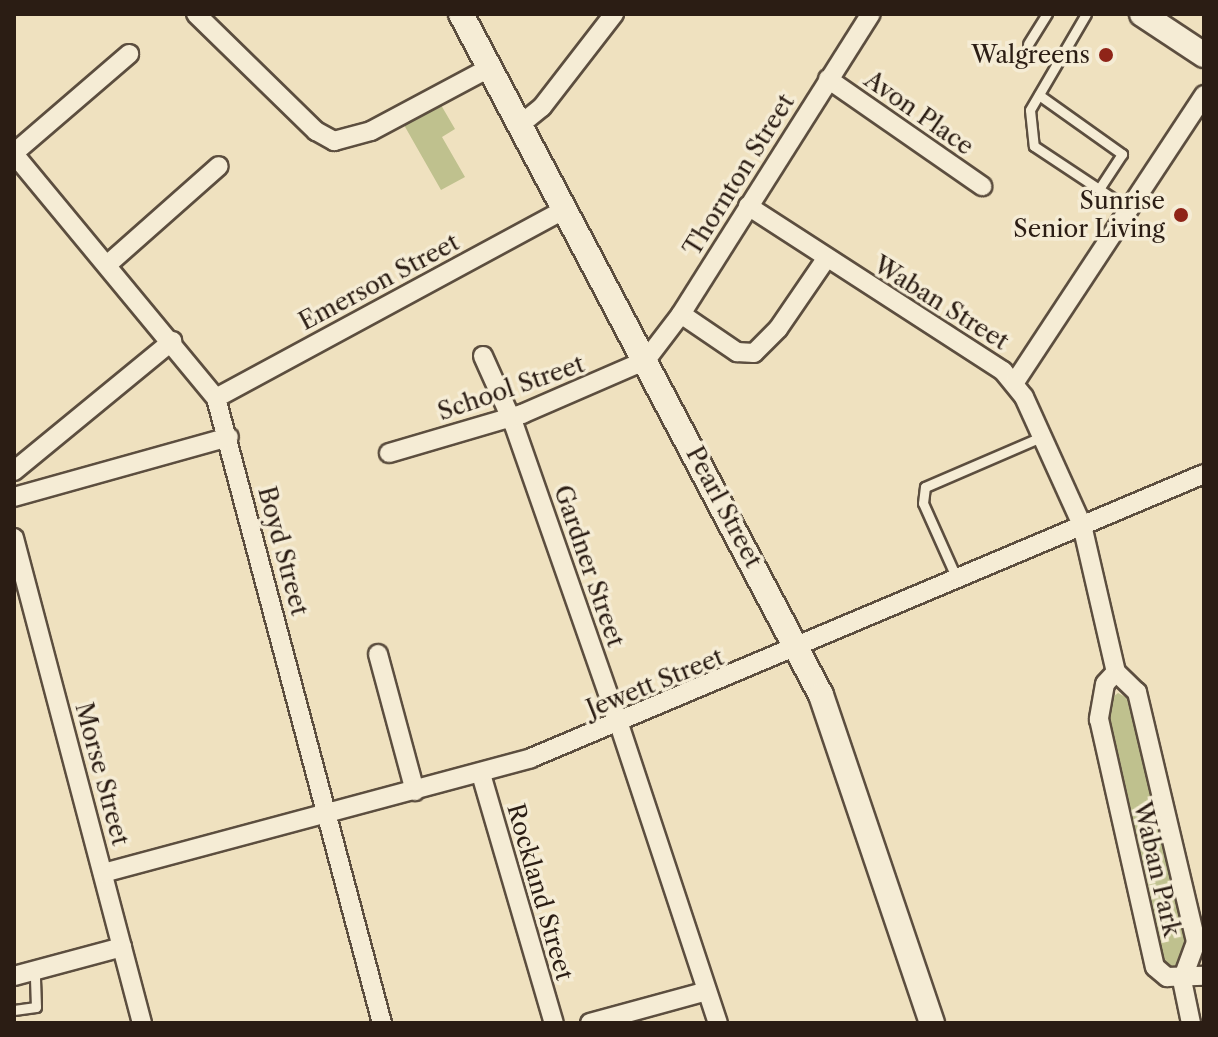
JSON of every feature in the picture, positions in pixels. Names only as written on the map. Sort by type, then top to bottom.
[{"type":"street","points":[[196,14],[316,131],[334,141],[371,131],[491,67]]},
{"type":"street","name":"Pearl Street","points":[[461,14],[797,647],[841,743],[932,1023]]},
{"type":"street","points":[[521,124],[542,107],[614,14]]},
{"type":"street","name":"Thornton Street","points":[[646,360],[681,314],[871,14]]},
{"type":"street","points":[[1142,14],[1204,55]]},
{"type":"street","points":[[14,153],[129,54]]},
{"type":"street","name":"Avon Place","points":[[828,79],[982,186]]},
{"type":"street","points":[[1015,382],[1204,95]]},
{"type":"street","name":"Boyd Street","points":[[14,153],[216,398],[229,437],[382,1023]]},
{"type":"street","points":[[107,265],[219,166]]},
{"type":"street","name":"Waban Street","points":[[748,206],[1015,382],[1082,525]]},
{"type":"street","name":"Emerson Street","points":[[216,398],[566,209]]},
{"type":"street","points":[[681,314],[737,352],[754,353],[778,329],[826,259]]},
{"type":"street","points":[[14,471],[172,341]]},
{"type":"street","name":"Gardner Street","points":[[483,356],[510,418],[619,724],[718,1023]]},
{"type":"street","name":"School Street","points":[[389,453],[510,418],[646,360]]},
{"type":"street","points":[[14,497],[229,437]]},
{"type":"street","name":"Jewett Street","points":[[103,873],[481,774],[619,724],[1204,474]]},
{"type":"street","name":"Waban Park","points":[[1082,525],[1116,672],[1137,692],[1196,942],[1182,980],[1155,967],[1099,719],[1105,684],[1116,672]]},
{"type":"street","name":"Morse Street","points":[[14,538],[142,1023]]},
{"type":"street","points":[[378,654],[415,791]]},
{"type":"street","name":"Rockland Street","points":[[481,774],[554,1023]]},
{"type":"street","points":[[14,976],[122,947]]},
{"type":"street","points":[[1191,1023],[1182,980],[1204,976]]},
{"type":"street","points":[[590,1023],[707,991]]},
{"type":"lane","points":[[1028,44],[1047,14]]},
{"type":"lane","points":[[1086,14],[1030,110],[1034,146],[1129,209]]},
{"type":"lane","points":[[1039,95],[1122,154],[1099,189]]},
{"type":"lane","points":[[957,579],[923,503],[925,487],[1041,437]]},
{"type":"lane","points":[[14,1010],[36,1007],[35,970]]},
{"type":"green space","points":[[441,105],[455,129],[442,137],[465,177],[441,190],[404,125]]},
{"type":"green space","points":[[1118,693],[1133,701],[1188,957],[1180,970],[1168,968],[1158,959],[1104,704]]},
{"type":"place","name":"Walgreens","points":[[1106,55]]},
{"type":"place","name":"Sunrise Senior Living","points":[[1181,215]]}]
